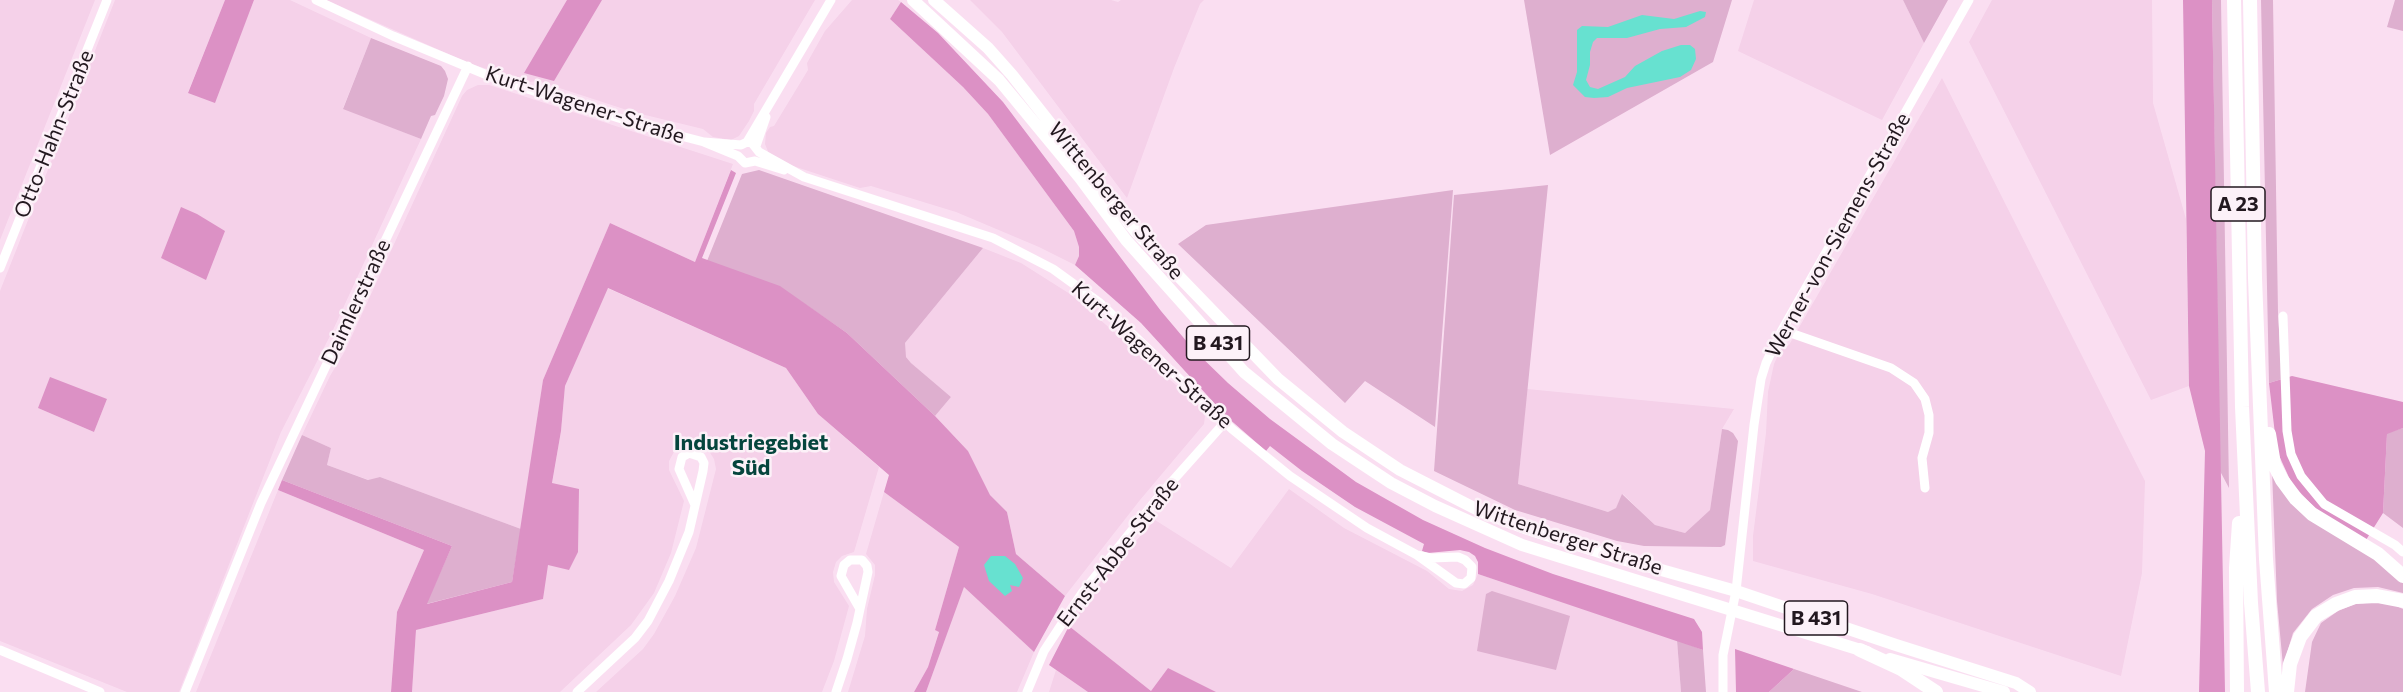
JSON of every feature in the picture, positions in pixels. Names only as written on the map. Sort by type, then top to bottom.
[{"type":"highway","name":"A 23","points":[[2234,0],[2242,407],[2258,692]]},
{"type":"highway","name":"A 23","points":[[2250,0],[2252,198],[2266,559],[2276,692]]},
{"type":"highway","points":[[2260,406],[2266,412],[2274,464],[2296,500],[2312,514],[2378,555],[2403,576]]},
{"type":"highway","points":[[2237,692],[2236,568],[2240,508],[2246,502]]},
{"type":"highway","points":[[2287,692],[2290,664],[2300,637],[2316,616],[2336,604],[2355,597],[2377,596],[2403,602]]},
{"type":"highway","points":[[1860,650],[1900,669],[1936,692]]},
{"type":"main road","name":"Wittenberger Straße","points":[[913,0],[999,80],[1080,178],[1126,240],[1244,372],[1332,444],[1391,483],[1434,506],[1522,545],[1731,611],[2004,692]]},
{"type":"main road","name":"Wittenberger Straße","points":[[934,0],[968,30],[1019,84],[1144,241],[1278,379],[1343,432],[1400,470],[1482,512],[1528,529],[1615,557],[1736,591],[2016,683],[2030,692]]},
{"type":"main road","points":[[943,0],[968,30]]},
{"type":"street","name":"Otto-Hahn-Straße","points":[[0,268],[107,0]]},
{"type":"street","points":[[316,0],[393,36],[468,66]]},
{"type":"street","points":[[738,156],[752,149],[769,109],[831,0]]},
{"type":"street","name":"Werner-von-Siemens-Straße","points":[[1723,692],[1723,655],[1736,591],[1760,385],[1766,363],[1782,330],[1969,0]]},
{"type":"street","name":"Kurt-Wagener-Straße","points":[[468,66],[508,83],[704,142],[738,156],[745,163],[752,149]]},
{"type":"street","name":"Daimlerstraße","points":[[185,692],[261,503],[468,66]]},
{"type":"street","name":"Kurt-Wagener-Straße","points":[[704,142],[752,149],[798,174],[993,238],[1053,269],[1100,303],[1258,451],[1321,498],[1367,528],[1417,555],[1456,584],[1464,584],[1471,578],[1472,567],[1458,557],[1431,558],[1417,555]]},
{"type":"street","points":[[2283,316],[2287,431],[2292,454],[2301,476],[2324,504],[2395,544],[2403,552]]},
{"type":"street","points":[[1782,330],[1891,368],[1914,383],[1924,399],[1929,415],[1929,433],[1922,458],[1925,488]]},
{"type":"street","name":"Ernst-Abbe-Straße","points":[[1027,692],[1044,651],[1082,592],[1160,495],[1225,422]]},
{"type":"street","points":[[577,692],[620,654],[648,621],[662,597],[685,546],[695,505],[704,463],[699,454],[689,453],[682,457],[679,470],[695,505]]},
{"type":"street","points":[[836,692],[860,609],[868,572],[862,560],[850,560],[844,566],[841,576],[860,609]]},
{"type":"street","points":[[0,650],[100,692]]},
{"type":"shaded area","points":[[0,0],[95,0],[0,240]]},
{"type":"shaded area","points":[[115,0],[225,0],[188,92],[214,102],[254,0],[290,0],[371,38],[343,108],[421,139],[333,330],[281,432],[179,692],[127,692],[0,641],[0,291]],"holes":[[[197,214],[175,263],[161,258]],[[107,399],[94,432],[38,408]]]},
{"type":"shaded area","points":[[225,0],[254,0],[215,103],[188,93]]},
{"type":"shaded area","points":[[326,0],[815,0],[754,104],[754,111],[749,121],[739,136],[731,140],[713,137],[703,129],[633,112],[538,81],[529,82],[471,64]]},
{"type":"shaded area","points":[[567,0],[602,0],[554,81],[524,73]]},
{"type":"shaded area","points":[[852,0],[898,0],[901,2],[890,19],[963,87],[988,114],[1074,231],[1079,247],[1079,256],[1075,265],[956,212],[871,186],[860,188],[787,164],[769,154],[765,144],[766,133],[770,127],[774,126],[808,70],[807,63],[825,31]]},
{"type":"shaded area","points":[[970,0],[1111,0],[1118,2],[1121,0],[1204,0],[1200,4],[1174,68],[1127,198],[1002,32]]},
{"type":"shaded area","points":[[1524,0],[1732,0],[1713,62],[1550,155]]},
{"type":"shaded area","points":[[1754,0],[1903,0],[1924,43],[1882,120],[1738,51]]},
{"type":"shaded area","points":[[1903,0],[1948,0],[1924,43]]},
{"type":"shaded area","points":[[1992,0],[2152,0],[2153,103],[2186,219],[2189,386],[2151,400],[1969,42]]},
{"type":"shaded area","points":[[2183,0],[2212,0],[2225,692],[2199,692],[2205,451],[2189,386]]},
{"type":"shaded area","points":[[2212,0],[2221,0],[2229,488],[2220,471]]},
{"type":"shaded area","points":[[2261,0],[2273,0],[2278,313],[2282,379],[2269,383]]},
{"type":"shaded area","points":[[2395,0],[2403,0],[2403,31],[2387,27]]},
{"type":"shaded area","points":[[901,2],[938,33],[1003,102],[1161,311],[1193,349],[1270,419],[1356,482],[1423,520],[1485,548],[1553,574],[1694,619],[1702,632],[1703,650],[1478,574],[1478,562],[1469,552],[1460,550],[1428,553],[1422,551],[1424,544],[1355,507],[1270,446],[1266,451],[1227,417],[1141,323],[1075,265],[1079,256],[1079,247],[1074,231],[988,114],[963,87],[890,19]]},
{"type":"shaded area","points":[[1700,11],[1706,12],[1705,17],[1686,27],[1660,29],[1627,38],[1597,38],[1590,52],[1590,65],[1586,80],[1590,87],[1598,89],[1625,77],[1635,66],[1662,51],[1681,45],[1690,45],[1695,49],[1696,59],[1691,70],[1680,77],[1627,88],[1608,97],[1585,97],[1573,85],[1577,72],[1577,30],[1582,26],[1608,27],[1642,15],[1674,19]]},
{"type":"shaded area","points":[[371,38],[441,66],[445,71],[448,79],[444,96],[435,115],[431,116],[421,139],[343,109]]},
{"type":"shaded area","points":[[1942,78],[2145,481],[2142,573],[2121,676],[1872,594],[1753,561],[1753,536],[1766,433],[1768,392],[1774,364],[1781,349],[1789,345]]},
{"type":"shaded area","points":[[478,85],[489,85],[733,164],[695,262],[610,223],[543,380],[521,529],[380,477],[369,480],[327,465],[331,448],[302,435],[330,376],[345,351],[462,96],[467,90]]},
{"type":"shaded area","points":[[731,170],[736,173],[702,258],[780,286],[847,333],[935,416],[968,451],[990,495],[1007,512],[1016,554],[1065,596],[1034,652],[964,587],[926,692],[914,692],[928,667],[939,632],[935,630],[959,547],[884,492],[889,475],[818,414],[786,368],[608,288],[565,386],[561,431],[552,483],[579,489],[578,552],[569,570],[548,565],[543,599],[416,630],[412,692],[391,692],[397,612],[424,550],[278,490],[282,480],[452,546],[427,604],[512,582],[543,380],[610,223],[695,262]]},
{"type":"shaded area","points":[[759,170],[983,248],[905,343],[906,357],[911,363],[951,397],[935,416],[847,333],[780,287],[707,261],[742,174]]},
{"type":"shaded area","points":[[1548,185],[1518,484],[1608,512],[1616,508],[1622,494],[1655,525],[1685,533],[1710,510],[1722,429],[1728,430],[1738,441],[1725,545],[1721,547],[1644,546],[1617,541],[1515,510],[1434,471],[1454,195]]},
{"type":"shaded area","points":[[1453,190],[1435,427],[1365,381],[1345,403],[1178,244],[1206,225]]},
{"type":"shaded area","points":[[181,207],[225,231],[206,280],[161,258]]},
{"type":"shaded area","points":[[983,248],[1021,263],[1070,294],[1176,385],[1201,408],[1205,416],[1204,424],[1140,500],[1065,596],[1016,554],[1007,512],[990,495],[968,451],[935,416],[951,397],[912,364],[906,357],[904,349],[905,343]]},
{"type":"shaded area","points":[[607,288],[786,368],[818,414],[879,467],[854,552],[842,556],[836,562],[833,572],[834,582],[849,606],[834,661],[822,692],[596,692],[643,649],[654,634],[675,596],[696,548],[716,469],[714,459],[707,448],[698,443],[684,444],[674,452],[669,461],[669,470],[684,501],[671,553],[654,593],[631,625],[560,692],[412,692],[416,630],[543,599],[552,484],[561,431],[565,386]]},
{"type":"shaded area","points":[[2292,376],[2403,402],[2403,428],[2387,434],[2383,513],[2366,540],[2316,509],[2292,484],[2277,451],[2269,383]]},
{"type":"shaded area","points":[[50,377],[107,399],[94,432],[38,408]]},
{"type":"shaded area","points":[[1527,389],[1734,409],[1722,429],[1710,510],[1685,533],[1655,525],[1623,494],[1616,508],[1608,512],[1518,484]]},
{"type":"shaded area","points":[[2403,428],[2403,528],[2383,513],[2387,433]]},
{"type":"shaded area","points":[[302,435],[331,448],[327,465],[368,480],[380,477],[521,529],[512,582],[426,604],[452,546],[282,480]]},
{"type":"shaded area","points":[[2272,471],[2403,583],[2403,593],[2378,587],[2354,588],[2333,595],[2312,609],[2293,633],[2283,666],[2277,601]]},
{"type":"shaded area","points":[[1289,489],[1344,528],[1427,571],[1449,589],[1462,591],[1473,585],[1478,574],[1677,640],[1681,692],[1216,692],[1168,668],[1151,691],[1069,626],[1111,568],[1155,520],[1231,568]]},
{"type":"shaded area","points":[[278,490],[424,550],[397,612],[391,692],[196,692]]},
{"type":"shaded area","points":[[884,492],[959,547],[935,630],[939,631],[928,667],[914,692],[848,692],[865,636],[867,609],[875,575],[875,565],[866,554]]},
{"type":"shaded area","points":[[991,556],[1005,556],[1015,564],[1023,578],[1019,587],[1010,585],[1012,591],[1005,596],[989,581],[984,565]]},
{"type":"shaded area","points":[[964,586],[1034,652],[1017,692],[926,692]]},
{"type":"shaded area","points":[[1492,591],[1570,616],[1556,670],[1477,651],[1486,594]]},
{"type":"shaded area","points":[[2377,602],[2403,609],[2403,692],[2305,692],[2312,642],[2321,623],[2338,611],[2355,604]]},
{"type":"shaded area","points":[[1069,626],[1151,691],[1168,668],[1216,692],[1088,692],[1049,665]]},
{"type":"shaded area","points":[[1677,640],[1703,650],[1706,692],[1681,692]]},
{"type":"shaded area","points":[[1735,649],[1794,669],[1769,692],[1736,692]]},
{"type":"shaded area","points":[[1794,669],[1862,692],[1769,692]]},
{"type":"shaded area","points":[[1056,670],[1088,692],[1049,692]]},
{"type":"district","name":"Industriegebiet Süd","points":[[751,456]]}]
